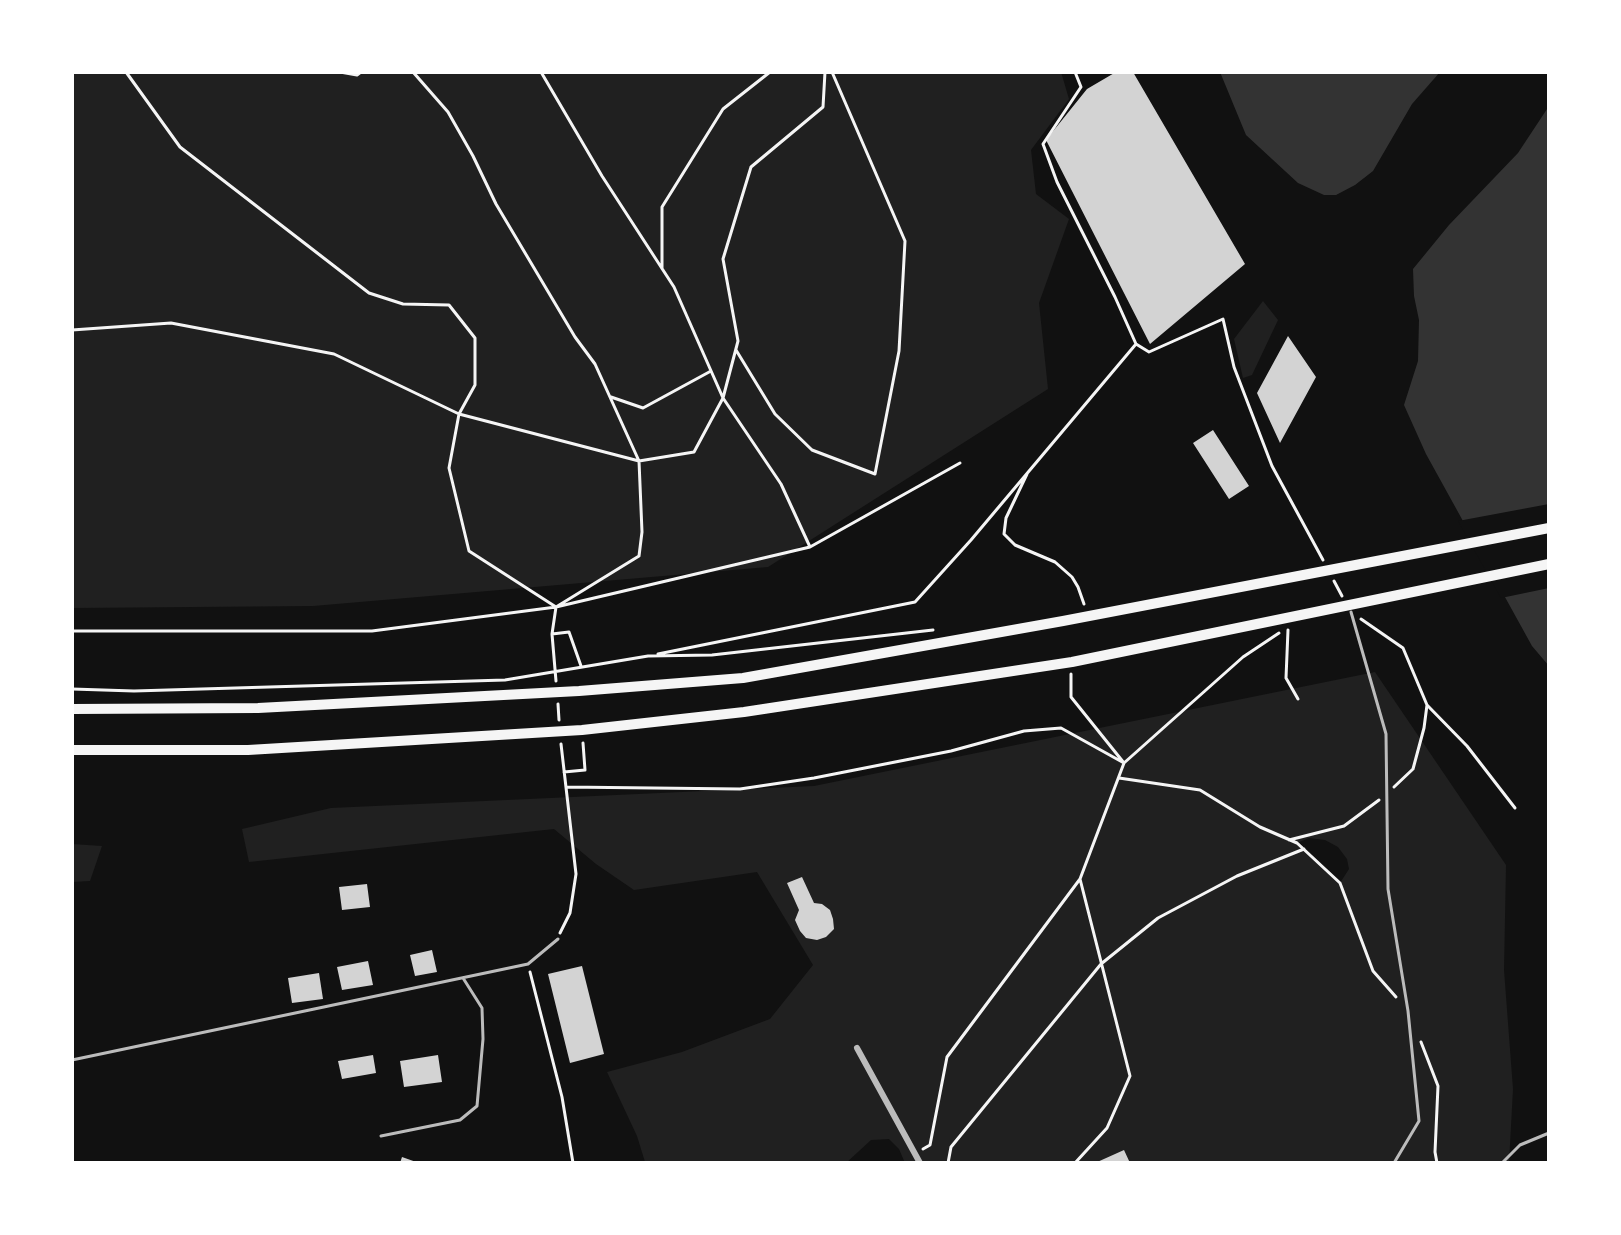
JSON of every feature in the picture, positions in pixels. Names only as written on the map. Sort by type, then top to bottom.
[{"type":"main road","points":[[72,709],[258,708],[579,691],[743,678],[1063,621],[1549,528]]},
{"type":"main road","points":[[72,750],[248,750],[582,730],[744,712],[1072,662],[1549,564]]},
{"type":"street","points":[[857,1048],[920,1163]]},
{"type":"lane","points":[[1351,612],[1386,734],[1388,889],[1408,1011],[1419,1121],[1394,1163]]},
{"type":"lane","points":[[72,1060],[528,964],[558,939]]},
{"type":"lane","points":[[381,1136],[460,1120],[477,1106],[483,1039],[482,1008],[463,978]]},
{"type":"lane","points":[[1502,1163],[1520,1145],[1549,1133]]},
{"type":"path","points":[[126,72],[180,147],[369,293],[403,304],[449,305],[475,338],[475,385],[459,414],[449,468],[469,551],[556,607]]},
{"type":"path","points":[[340,72],[357,75],[361,72]]},
{"type":"path","points":[[413,72],[448,112],[496,204],[575,337],[595,364],[639,461],[642,532],[639,556],[556,607]]},
{"type":"path","points":[[541,72],[602,176],[674,287],[723,398],[781,484],[810,547]]},
{"type":"path","points":[[662,269],[662,207],[723,109],[770,72]]},
{"type":"path","points":[[72,330],[171,323],[334,354],[459,414],[639,461],[694,452],[723,398],[738,341],[723,259],[751,167],[823,107],[825,72]]},
{"type":"path","points":[[736,350],[775,414],[812,450],[875,474],[899,351],[905,241],[832,72]]},
{"type":"path","points":[[1075,72],[1081,87],[1043,144],[1057,182],[1136,344],[1149,352],[1223,319],[1234,367],[1272,466],[1322,559]]},
{"type":"path","points":[[72,689],[134,691],[505,680],[648,656],[915,602],[1136,344]]},
{"type":"path","points":[[611,397],[643,408],[711,371]]},
{"type":"path","points":[[72,631],[372,631],[556,607],[810,547],[960,463]]},
{"type":"path","points":[[1031,467],[1006,518],[1004,534],[1015,545],[1055,562],[1072,577],[1085,608]]},
{"type":"path","points":[[1329,572],[1351,612],[1403,648],[1427,705],[1467,746],[1515,808]]},
{"type":"path","points":[[554,654],[552,634],[556,607]]},
{"type":"path","points":[[1289,626],[1286,678],[1298,699]]},
{"type":"path","points":[[648,656],[712,655],[943,629]]},
{"type":"path","points":[[552,634],[569,632],[581,666]]},
{"type":"path","points":[[916,1154],[930,1145],[947,1057],[1080,879],[1124,763],[1243,657]]},
{"type":"path","points":[[1072,662],[1071,697],[1124,763]]},
{"type":"path","points":[[1289,840],[1344,826],[1387,794],[1413,769],[1427,705]]},
{"type":"path","points":[[566,787],[740,789],[951,751],[1024,731],[1061,728],[1124,763]]},
{"type":"path","points":[[564,772],[585,770],[582,730]]},
{"type":"path","points":[[558,939],[570,913],[576,874],[562,750]]},
{"type":"path","points":[[1119,778],[1200,790],[1260,827],[1297,843],[1340,883],[1373,971],[1408,1011]]},
{"type":"path","points":[[948,1163],[951,1147],[1101,964],[1158,918],[1237,876],[1304,849]]},
{"type":"path","points":[[1075,1163],[1107,1128],[1130,1076],[1080,879]]},
{"type":"path","points":[[528,964],[562,1097],[573,1163]]},
{"type":"path","points":[[1418,1036],[1438,1086],[1437,1163]]},
{"type":"shaded area","points":[[72,72],[1061,72],[1069,99],[1031,150],[1036,194],[1069,219],[1039,303],[1048,389],[768,567],[313,606],[72,608]]},
{"type":"shaded area","points":[[1220,72],[1440,72],[1412,104],[1373,171],[1336,195],[1324,195],[1298,183],[1246,135]]},
{"type":"shaded area","points":[[1549,106],[1549,666],[1532,646],[1426,454],[1404,405],[1418,361],[1419,320],[1413,269],[1449,225],[1518,153]]},
{"type":"shaded area","points":[[1263,301],[1278,320],[1252,375],[1243,378],[1234,339]]},
{"type":"shaded area","points":[[1375,672],[1506,865],[1504,970],[1513,1089],[1509,1163],[905,1163],[899,1149],[889,1139],[871,1140],[846,1163],[645,1162],[637,1136],[607,1072],[682,1052],[770,1019],[813,965],[757,872],[634,890],[554,829],[249,862],[242,829],[331,808],[814,786]],"holes":[[[1309,838],[1325,840],[1338,847],[1347,859],[1349,869],[1340,883],[1297,843]]]},
{"type":"shaded area","points":[[72,844],[102,846],[90,881],[72,882]]},
{"type":"pier","points":[[1549,504],[1549,588],[1501,598],[1458,521]]},
{"type":"building","points":[[1116,72],[1133,72],[1245,264],[1150,344],[1046,140],[1087,89]]},
{"type":"building","points":[[1288,336],[1316,377],[1280,443],[1257,393]]},
{"type":"building","points":[[1213,430],[1249,486],[1229,499],[1193,443]]},
{"type":"building","points":[[802,877],[814,903],[830,910],[833,919],[834,929],[817,940],[806,938],[795,920],[799,910],[787,883]]},
{"type":"building","points":[[367,884],[370,907],[342,910],[339,887]]},
{"type":"building","points":[[432,950],[437,972],[415,976],[410,955]]},
{"type":"building","points":[[368,961],[373,985],[342,990],[337,967]]},
{"type":"building","points":[[582,966],[604,1054],[570,1063],[548,974]]},
{"type":"building","points":[[319,973],[323,999],[292,1003],[288,978]]},
{"type":"building","points":[[373,1055],[376,1073],[342,1079],[338,1061]]},
{"type":"building","points":[[438,1055],[442,1082],[404,1087],[400,1061]]},
{"type":"building","points":[[1124,1150],[1130,1163],[1095,1163]]},
{"type":"building","points":[[402,1157],[419,1163],[400,1163]]}]
